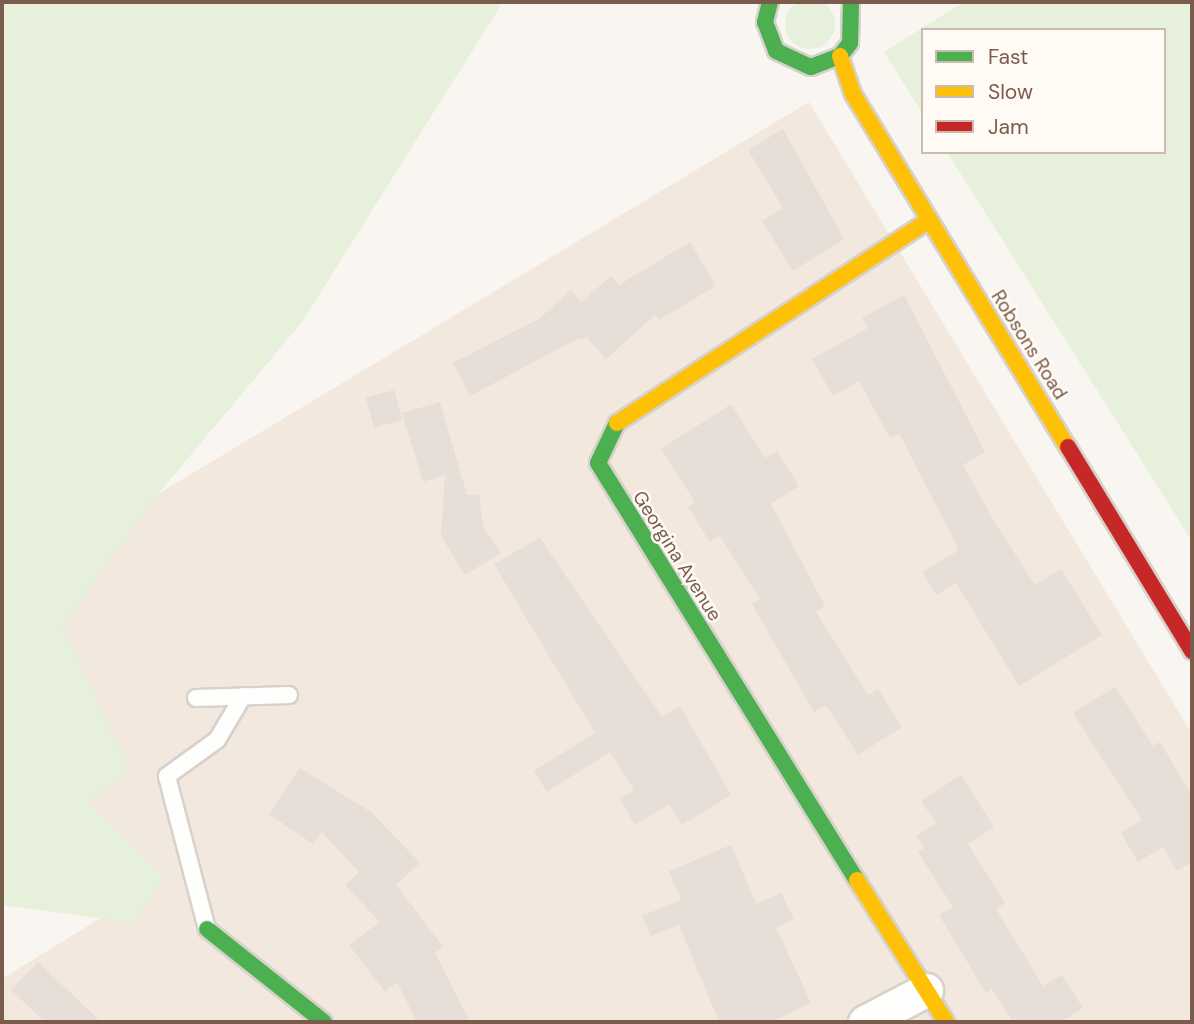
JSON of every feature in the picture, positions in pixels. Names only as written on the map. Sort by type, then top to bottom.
[{"type":"street","points":[[770,2],[768,37],[782,57],[811,67],[840,56],[855,29],[853,3]]},
{"type":"street","name":"Robsons Road","points":[[840,56],[853,94],[928,221],[1192,651]]},
{"type":"street","name":"Georgina Avenue","points":[[928,221],[644,402],[614,425],[598,463],[946,1022]]},
{"type":"street","points":[[207,929],[324,1022]]},
{"type":"street","points":[[865,1022],[926,990]]},
{"type":"lane","points":[[196,698],[289,695]]},
{"type":"lane","points":[[207,929],[167,776],[217,740],[243,696]]},
{"type":"shaded area","points":[[809,102],[1192,734],[1192,1022],[2,1022],[2,979],[165,878],[2,718],[2,623],[158,494]]},
{"type":"green space","points":[[810,-1],[827,7],[835,24],[827,41],[810,49],[793,41],[785,24],[793,7]]},
{"type":"green space","points":[[2,2],[503,2],[302,322],[158,494],[63,626],[130,769],[89,803],[165,878],[135,923],[2,905]]},
{"type":"green space","points":[[964,2],[1192,2],[1192,541],[948,154],[1166,154],[1166,28],[922,28]]},
{"type":"green space","points":[[921,29],[921,111],[884,52]]},
{"type":"building","points":[[783,129],[844,239],[793,271],[762,221],[783,208],[748,150]]},
{"type":"building","points":[[690,242],[716,286],[659,320],[655,315],[606,359],[587,338],[577,339],[470,396],[453,363],[539,319],[571,290],[581,302],[611,276],[619,285]]},
{"type":"building","points":[[904,295],[985,452],[963,465],[995,523],[1035,585],[1061,569],[1102,635],[1019,686],[956,583],[936,595],[922,572],[959,550],[899,433],[890,438],[859,381],[833,396],[812,359],[868,328],[862,318]]},
{"type":"building","points":[[394,390],[402,420],[374,427],[366,398]]},
{"type":"building","points":[[440,402],[467,495],[479,495],[483,527],[501,553],[465,575],[441,536],[445,475],[423,482],[402,413]]},
{"type":"building","points":[[731,404],[765,458],[777,451],[799,486],[771,504],[825,606],[816,612],[868,695],[878,689],[902,727],[858,755],[826,705],[814,712],[752,604],[760,599],[720,536],[710,542],[688,507],[695,502],[661,449]]},
{"type":"building","points":[[540,538],[662,717],[680,706],[731,795],[682,825],[669,804],[635,825],[620,799],[634,790],[610,752],[547,792],[534,771],[595,733],[494,564]]},
{"type":"building","points":[[1115,687],[1153,746],[1160,742],[1192,796],[1192,862],[1177,871],[1163,847],[1138,862],[1121,833],[1142,820],[1073,713]]},
{"type":"building","points":[[300,768],[371,812],[420,863],[396,885],[443,947],[435,953],[470,1022],[417,1022],[397,982],[385,992],[349,945],[380,922],[345,885],[359,872],[322,832],[313,844],[269,814]]},
{"type":"building","points":[[961,775],[994,827],[968,844],[1005,903],[996,909],[1043,986],[1062,975],[1083,1008],[1060,1022],[1013,1022],[992,989],[986,993],[939,915],[953,907],[918,852],[924,848],[916,836],[936,823],[921,801]]},
{"type":"building","points":[[731,845],[756,904],[781,893],[794,919],[776,928],[811,1003],[771,1022],[719,1022],[679,925],[651,936],[642,916],[681,900],[669,871]]},
{"type":"building","points":[[38,962],[101,1022],[45,1022],[11,990]]},
{"type":"traffic: fast","points":[[770,2],[765,22],[776,51],[811,67],[840,56],[850,43],[851,2]]},
{"type":"traffic: fast","points":[[617,423],[598,463],[857,880]]},
{"type":"traffic: fast","points":[[207,929],[324,1022]]},
{"type":"traffic: slow","points":[[840,56],[853,94],[1068,447]]},
{"type":"traffic: slow","points":[[617,423],[928,221]]},
{"type":"traffic: slow","points":[[857,880],[946,1022]]},
{"type":"traffic: jam","points":[[1068,447],[1192,651]]}]
